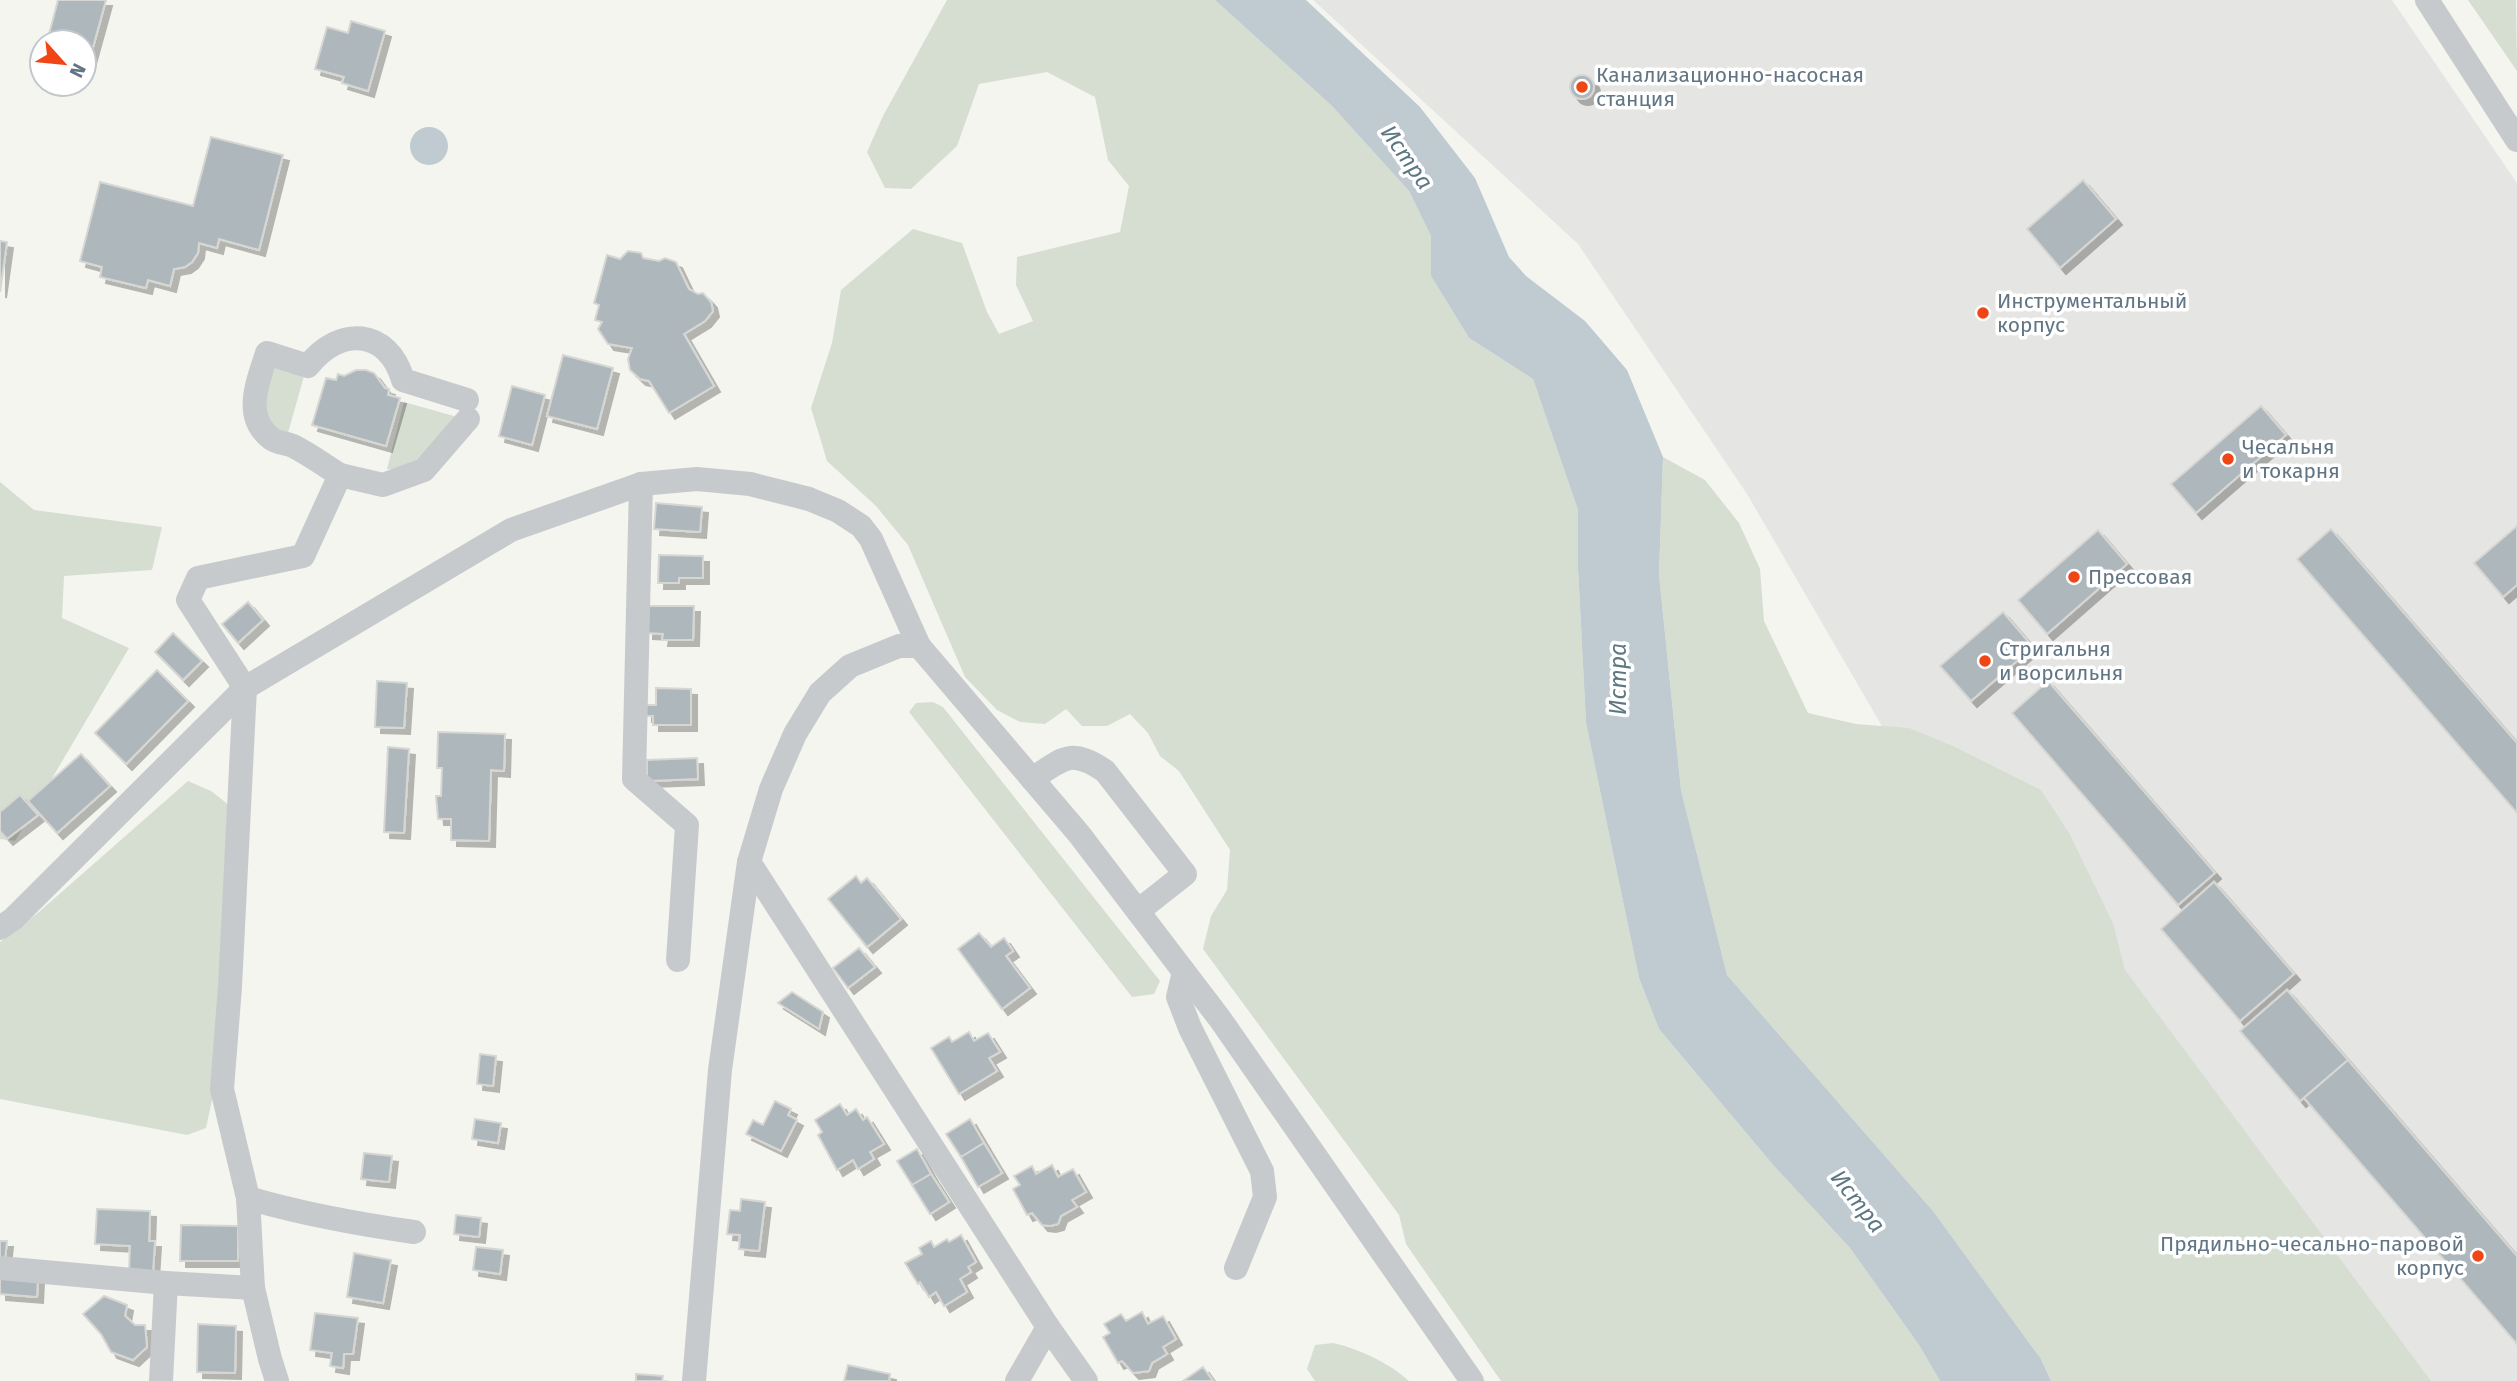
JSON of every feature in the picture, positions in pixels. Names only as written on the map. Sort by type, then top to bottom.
[{"type":"street","points":[[2427,0],[2517,140]]},
{"type":"street","points":[[359,338],[388,350],[399,364],[403,380],[468,410],[424,470],[383,485],[340,475],[290,445],[274,441],[263,431],[255,418],[254,397],[267,353],[308,366],[329,345],[344,339],[359,338]]},
{"type":"street","points":[[277,1381],[253,1288],[248,1198],[222,1089],[245,688],[188,600],[198,578],[303,556],[340,475]]},
{"type":"street","points":[[0,928],[13,919],[245,688],[511,530],[641,484],[696,479],[750,484],[809,499],[838,511],[861,526],[871,539],[919,646],[1079,834],[1220,1019],[1472,1381]]},
{"type":"street","points":[[641,484],[634,779],[687,825],[678,960]]},
{"type":"street","points":[[694,1381],[720,1070],[749,862],[771,789],[795,734],[820,693],[850,666],[899,646],[919,646]]},
{"type":"street","points":[[1032,779],[1061,760],[1074,756],[1092,762],[1105,771],[1185,874],[1138,911]]},
{"type":"street","points":[[749,862],[1048,1327],[1086,1381]]},
{"type":"street","points":[[1184,972],[1178,997],[1190,1028],[1262,1171],[1265,1197],[1236,1268]]},
{"type":"street","points":[[248,1198],[288,1210],[360,1225],[414,1232]]},
{"type":"street","points":[[0,1268],[253,1288]]},
{"type":"street","points":[[161,1381],[166,1283]]},
{"type":"street","points":[[1017,1381],[1048,1327]]},
{"type":"shaded area","points":[[947,0],[1215,0],[1332,106],[1409,191],[1431,236],[1431,276],[1469,338],[1533,379],[1578,510],[1578,568],[1586,723],[1639,978],[1659,1029],[1774,1166],[1850,1248],[1919,1345],[1940,1381],[1501,1381],[1406,1244],[1399,1215],[1203,949],[1211,916],[1227,890],[1230,850],[1179,771],[1160,756],[1148,733],[1130,714],[1107,726],[1082,726],[1066,709],[1045,724],[1020,722],[997,710],[965,677],[908,545],[876,506],[827,461],[811,408],[832,343],[841,290],[913,229],[962,243],[987,312],[999,334],[1033,321],[1016,285],[1017,257],[1120,232],[1129,186],[1108,160],[1095,97],[1047,72],[979,84],[957,146],[911,189],[885,188],[867,152],[883,116]]},
{"type":"shaded area","points":[[1313,0],[2392,0],[2517,183],[2517,1381],[2299,1381],[2169,1220],[1747,494],[1578,244]]},
{"type":"shaded area","points":[[2468,0],[2516,0],[2517,71]]},
{"type":"shaded area","points":[[271,357],[306,369],[286,440],[276,437],[259,397]]},
{"type":"shaded area","points":[[404,402],[461,418],[419,460],[399,469],[387,469]]},
{"type":"shaded area","points":[[1663,457],[1705,480],[1739,523],[1760,569],[1764,621],[1808,713],[1856,724],[1909,728],[1953,746],[2041,790],[2069,833],[2113,923],[2125,970],[2431,1381],[2051,1381],[2041,1359],[1933,1211],[1727,975],[1681,790],[1659,575]]},
{"type":"shaded area","points":[[0,482],[34,510],[162,527],[152,570],[64,576],[62,618],[129,648],[15,841],[0,839]]},
{"type":"shaded area","points":[[933,702],[943,707],[1160,981],[1154,994],[1132,997],[909,712],[916,703]]},
{"type":"shaded area","points":[[188,781],[211,791],[230,806],[212,1100],[206,1128],[187,1135],[0,1099],[0,942],[39,912]]},
{"type":"shaded area","points":[[1333,1343],[1374,1358],[1409,1381],[1315,1381],[1307,1369],[1315,1345]]},
{"type":"water","name":"Истра","points":[[1215,0],[1306,0],[1420,107],[1475,178],[1509,257],[1526,276],[1585,321],[1627,370],[1663,457],[1659,575],[1681,790],[1727,975],[1933,1211],[2041,1359],[2051,1381],[1940,1381],[1919,1345],[1850,1248],[1774,1166],[1659,1029],[1639,978],[1586,723],[1578,568],[1578,510],[1533,379],[1469,338],[1431,276],[1431,236],[1409,191],[1332,106]]},
{"type":"water","points":[[429,127],[442,133],[448,146],[442,159],[429,165],[416,159],[410,146],[416,133]]},
{"type":"building","points":[[58,0],[106,0],[98,29],[51,28]]},
{"type":"building","points":[[351,21],[385,31],[368,91],[342,83],[344,77],[315,69],[327,27],[348,33]]},
{"type":"building","name":"Канализационно-насосная станция","points":[[1582,75],[1591,78],[1594,87],[1591,96],[1582,99],[1573,96],[1570,87],[1573,78]]},
{"type":"building","points":[[211,137],[283,155],[259,250],[219,239],[217,248],[199,243],[198,253],[192,262],[185,267],[174,269],[170,286],[148,280],[146,288],[100,277],[102,267],[80,261],[100,182],[193,206]]},
{"type":"building","points":[[2083,180],[2116,219],[2060,268],[2027,229]]},
{"type":"building","points":[[0,241],[7,242],[0,292]]},
{"type":"building","points":[[628,251],[641,253],[643,258],[659,261],[665,258],[676,262],[689,289],[698,294],[703,293],[711,302],[713,311],[705,321],[684,334],[714,386],[669,413],[649,381],[640,379],[630,370],[628,359],[632,348],[608,344],[598,329],[602,322],[595,320],[599,305],[594,303],[607,255],[620,259]]},
{"type":"building","points":[[563,355],[613,368],[597,429],[547,416]]},
{"type":"building","points":[[356,370],[374,373],[385,388],[389,389],[388,395],[400,398],[386,446],[312,425],[326,378],[336,380],[338,374],[344,376]]},
{"type":"building","points":[[512,386],[545,395],[532,445],[499,436]]},
{"type":"building","points":[[2261,406],[2286,435],[2196,513],[2171,484]]},
{"type":"building","points":[[656,503],[702,507],[700,532],[654,529]]},
{"type":"building","points":[[2517,526],[2517,585],[2503,597],[2474,563]]},
{"type":"building","points":[[2331,529],[2517,743],[2517,813],[2297,559]]},
{"type":"building","points":[[2098,530],[2127,564],[2047,634],[2018,600]]},
{"type":"building","points":[[659,555],[703,556],[703,578],[679,578],[679,583],[658,583]]},
{"type":"building","points":[[248,602],[263,620],[238,643],[222,624]]},
{"type":"building","points":[[647,606],[694,606],[693,640],[662,640],[663,634],[647,633]]},
{"type":"building","points":[[2003,612],[2033,647],[1971,701],[1940,666]]},
{"type":"building","points":[[173,633],[202,661],[183,680],[155,652]]},
{"type":"building","points":[[157,670],[188,701],[126,764],[95,733]]},
{"type":"building","points":[[377,681],[407,683],[404,728],[375,727]]},
{"type":"building","points":[[2048,681],[2215,873],[2178,905],[2012,713]]},
{"type":"building","points":[[656,688],[691,689],[691,725],[653,725],[653,716],[646,716],[646,705],[656,705]]},
{"type":"building","points":[[438,732],[505,734],[504,771],[491,770],[489,841],[451,840],[451,819],[438,819],[436,796],[441,796],[442,768],[437,768]]},
{"type":"building","points":[[388,747],[409,749],[404,833],[384,832]]},
{"type":"building","points":[[81,754],[110,786],[57,833],[28,801]]},
{"type":"building","points":[[697,758],[698,779],[647,781],[647,760]]},
{"type":"building","points":[[20,795],[38,815],[7,839],[0,831],[0,812]]},
{"type":"building","points":[[856,876],[861,883],[867,878],[901,919],[867,947],[828,899]]},
{"type":"building","points":[[2214,882],[2294,974],[2240,1021],[2161,929]]},
{"type":"building","points":[[979,933],[991,947],[1004,938],[1013,951],[1006,956],[1030,988],[1002,1009],[958,949]]},
{"type":"building","points":[[859,948],[875,967],[848,988],[833,968]]},
{"type":"building","points":[[2287,990],[2348,1060],[2300,1101],[2240,1031]]},
{"type":"building","points":[[792,992],[823,1012],[819,1029],[778,1003]]},
{"type":"building","points":[[969,1032],[974,1041],[988,1033],[1000,1052],[989,1058],[997,1071],[959,1094],[931,1048],[949,1037],[952,1042]]},
{"type":"building","points":[[480,1054],[496,1056],[493,1086],[477,1084]]},
{"type":"building","points":[[2348,1060],[2517,1256],[2517,1344],[2304,1098]]},
{"type":"building","points":[[775,1101],[791,1109],[788,1115],[797,1120],[781,1151],[746,1134],[753,1120],[763,1125]]},
{"type":"building","points":[[840,1104],[847,1115],[856,1109],[863,1120],[867,1117],[884,1144],[870,1152],[874,1159],[858,1169],[853,1160],[837,1170],[818,1135],[822,1132],[815,1120]]},
{"type":"building","points":[[475,1119],[501,1123],[498,1143],[472,1139]]},
{"type":"building","points":[[970,1119],[984,1143],[961,1157],[946,1134]]},
{"type":"building","points":[[984,1143],[1002,1173],[978,1187],[961,1157]]},
{"type":"building","points":[[917,1149],[931,1174],[912,1185],[897,1161]]},
{"type":"building","points":[[364,1153],[392,1156],[389,1182],[361,1179]]},
{"type":"building","points":[[1052,1165],[1058,1177],[1073,1169],[1086,1192],[1072,1200],[1077,1207],[1061,1216],[1058,1224],[1050,1226],[1042,1225],[1032,1213],[1027,1215],[1013,1189],[1020,1185],[1014,1176],[1032,1166],[1036,1174]]},
{"type":"building","points":[[931,1174],[949,1202],[930,1214],[912,1185]]},
{"type":"building","points":[[741,1199],[765,1202],[759,1251],[739,1249],[740,1235],[727,1234],[730,1210],[740,1211]]},
{"type":"building","points":[[97,1209],[150,1211],[149,1241],[155,1241],[153,1272],[129,1271],[130,1246],[95,1244]]},
{"type":"building","points":[[456,1215],[481,1218],[479,1237],[454,1234]]},
{"type":"building","points":[[181,1225],[238,1226],[238,1261],[180,1261]]},
{"type":"building","points":[[961,1235],[976,1262],[968,1267],[971,1272],[960,1279],[967,1292],[944,1306],[936,1292],[929,1297],[905,1263],[922,1254],[919,1248],[931,1241],[934,1247]]},
{"type":"building","points":[[0,1241],[7,1241],[5,1259],[0,1259]]},
{"type":"building","points":[[476,1247],[503,1250],[500,1274],[473,1270]]},
{"type":"building","points":[[354,1253],[391,1260],[383,1303],[347,1297]]},
{"type":"building","points":[[0,1275],[38,1277],[37,1297],[0,1294]]},
{"type":"building","points":[[104,1296],[127,1305],[125,1316],[135,1325],[145,1325],[147,1347],[133,1360],[111,1352],[101,1334],[83,1314]]},
{"type":"building","points":[[1142,1312],[1148,1324],[1163,1316],[1176,1339],[1163,1347],[1167,1354],[1152,1363],[1149,1371],[1133,1373],[1122,1361],[1118,1363],[1103,1337],[1110,1333],[1104,1324],[1121,1314],[1126,1321]]},
{"type":"building","points":[[315,1313],[358,1318],[353,1354],[344,1354],[343,1368],[330,1366],[332,1353],[310,1350]]},
{"type":"building","points":[[198,1324],[236,1326],[235,1373],[197,1372]]},
{"type":"building","points":[[848,1365],[890,1374],[889,1381],[844,1381]]},
{"type":"building","points":[[1203,1367],[1213,1381],[1183,1381]]},
{"type":"building","points":[[636,1374],[663,1376],[662,1381],[636,1381]]},
{"type":"place","name":"Канализационно-насосная станция","points":[[1582,87]]},
{"type":"place","name":"Инструментальный корпус","points":[[1983,313]]},
{"type":"place","name":"Чесальня и токарня","points":[[2228,459]]},
{"type":"place","name":"Прессовая","points":[[2074,577]]},
{"type":"place","name":"Стригальня и ворсильня","points":[[1985,661]]},
{"type":"place","name":"Прядильно-чесально-паровой корпус","points":[[2478,1256]]}]
